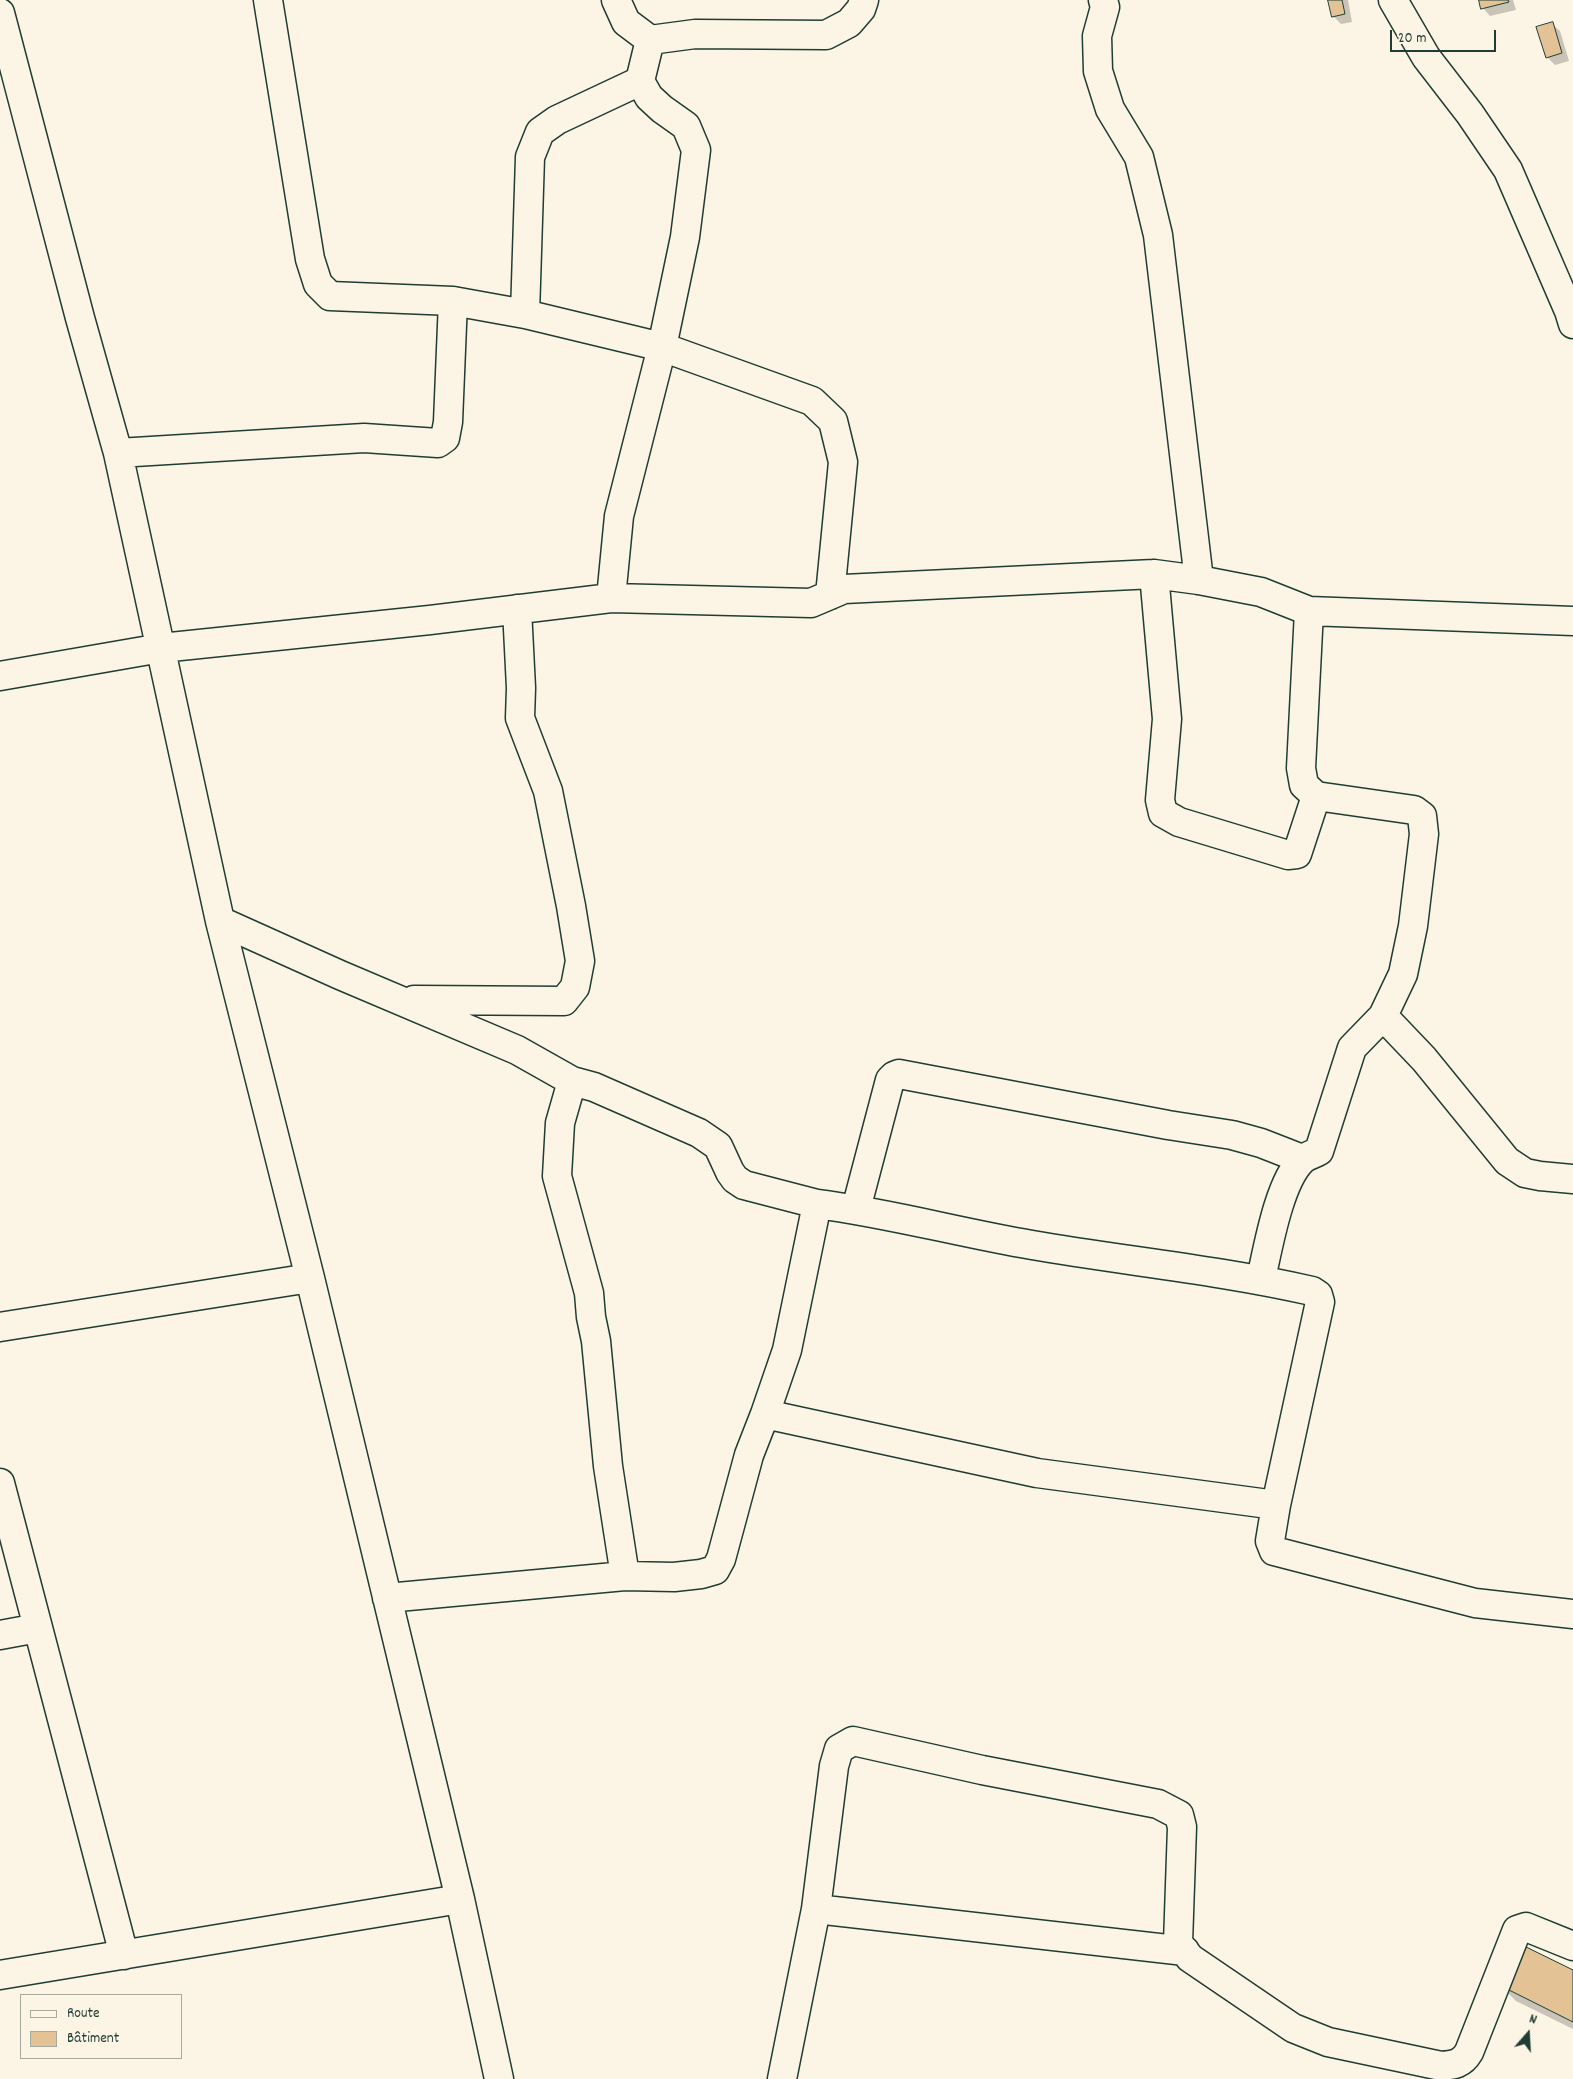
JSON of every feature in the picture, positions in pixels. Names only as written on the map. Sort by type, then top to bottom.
[{"type":"street","points":[[268,0],[310,259],[318,284],[330,296],[453,302],[524,314],[662,347],[812,401],[833,421],[843,462],[830,595]]},
{"type":"street","points":[[616,0],[626,22],[650,40],[695,34],[826,35],[849,23],[861,10],[864,0]]},
{"type":"street","points":[[1102,0],[1105,7],[1097,36],[1098,71],[1110,109],[1139,157],[1158,236],[1199,580]]},
{"type":"street","points":[[1393,0],[1426,57],[1470,114],[1508,170],[1572,315]]},
{"type":"street","points":[[0,13],[80,318],[118,453],[220,921],[310,1278],[460,1899],[499,2079]]},
{"type":"street","points":[[611,598],[619,516],[662,347],[685,237],[696,150],[686,126],[662,109],[650,97],[640,82],[650,40]]},
{"type":"street","points":[[524,314],[530,158],[540,132],[557,120],[598,99],[640,82]]},
{"type":"street","points":[[118,453],[364,438],[438,443],[445,438],[448,422],[453,302]]},
{"type":"street","points":[[1154,574],[1167,719],[1160,800],[1163,813],[1179,822],[1288,855],[1297,854],[1316,796]]},
{"type":"street","points":[[0,676],[161,648],[430,620],[611,598],[811,603],[844,588],[1154,574],[1199,580],[1261,592],[1309,611],[1573,621]]},
{"type":"street","points":[[401,1000],[564,1001],[575,986],[580,961],[550,801],[520,718],[521,688],[517,609]]},
{"type":"street","points":[[1261,1280],[1272,1231],[1285,1187],[1302,1159],[1319,1151],[1352,1048],[1383,1016],[1403,974],[1411,935],[1424,834],[1422,816],[1414,810],[1316,796],[1304,785],[1302,768],[1309,611]]},
{"type":"street","points":[[220,921],[517,1050],[572,1080],[602,1090],[699,1133],[718,1146],[730,1172],[744,1185],[816,1204],[856,1209],[1031,1245],[1261,1280],[1312,1291],[1318,1295],[1320,1302],[1276,1505],[1270,1542],[1274,1551],[1475,1603],[1573,1614]]},
{"type":"street","points":[[1383,1016],[1424,1058],[1507,1161],[1525,1173],[1573,1178]]},
{"type":"street","points":[[856,1209],[890,1080],[899,1074],[1168,1125],[1232,1135],[1261,1142],[1302,1159]]},
{"type":"street","points":[[572,1080],[560,1123],[557,1176],[589,1293],[590,1317],[596,1341],[608,1466],[626,1576]]},
{"type":"street","points":[[387,1598],[626,1576],[674,1577],[701,1574],[715,1570],[721,1559],[749,1455],[786,1350],[816,1204]]},
{"type":"street","points":[[0,1327],[310,1278]]},
{"type":"street","points":[[765,1414],[1037,1472],[1276,1505]]},
{"type":"street","points":[[0,1483],[124,1955]]},
{"type":"street","points":[[0,1635],[38,1628]]},
{"type":"street","points":[[782,2079],[816,1908],[834,1766],[839,1749],[853,1742],[982,1770],[1158,1804],[1179,1815],[1182,1827],[1178,1942],[1190,1958],[1293,2028],[1328,2042],[1441,2066],[1456,2064],[1464,2060],[1469,2052],[1517,1930],[1526,1927],[1573,1946]]},
{"type":"street","points":[[0,1975],[460,1899]]},
{"type":"street","points":[[816,1908],[1185,1952]]},
{"type":"building","points":[[1328,0],[1342,0],[1345,14],[1332,17]]},
{"type":"building","points":[[1479,0],[1508,0],[1509,2],[1481,9]]},
{"type":"building","points":[[1553,22],[1562,53],[1546,58],[1536,27]]},
{"type":"building","points":[[1520,1944],[1573,1970],[1573,2022],[1499,1985]]}]
